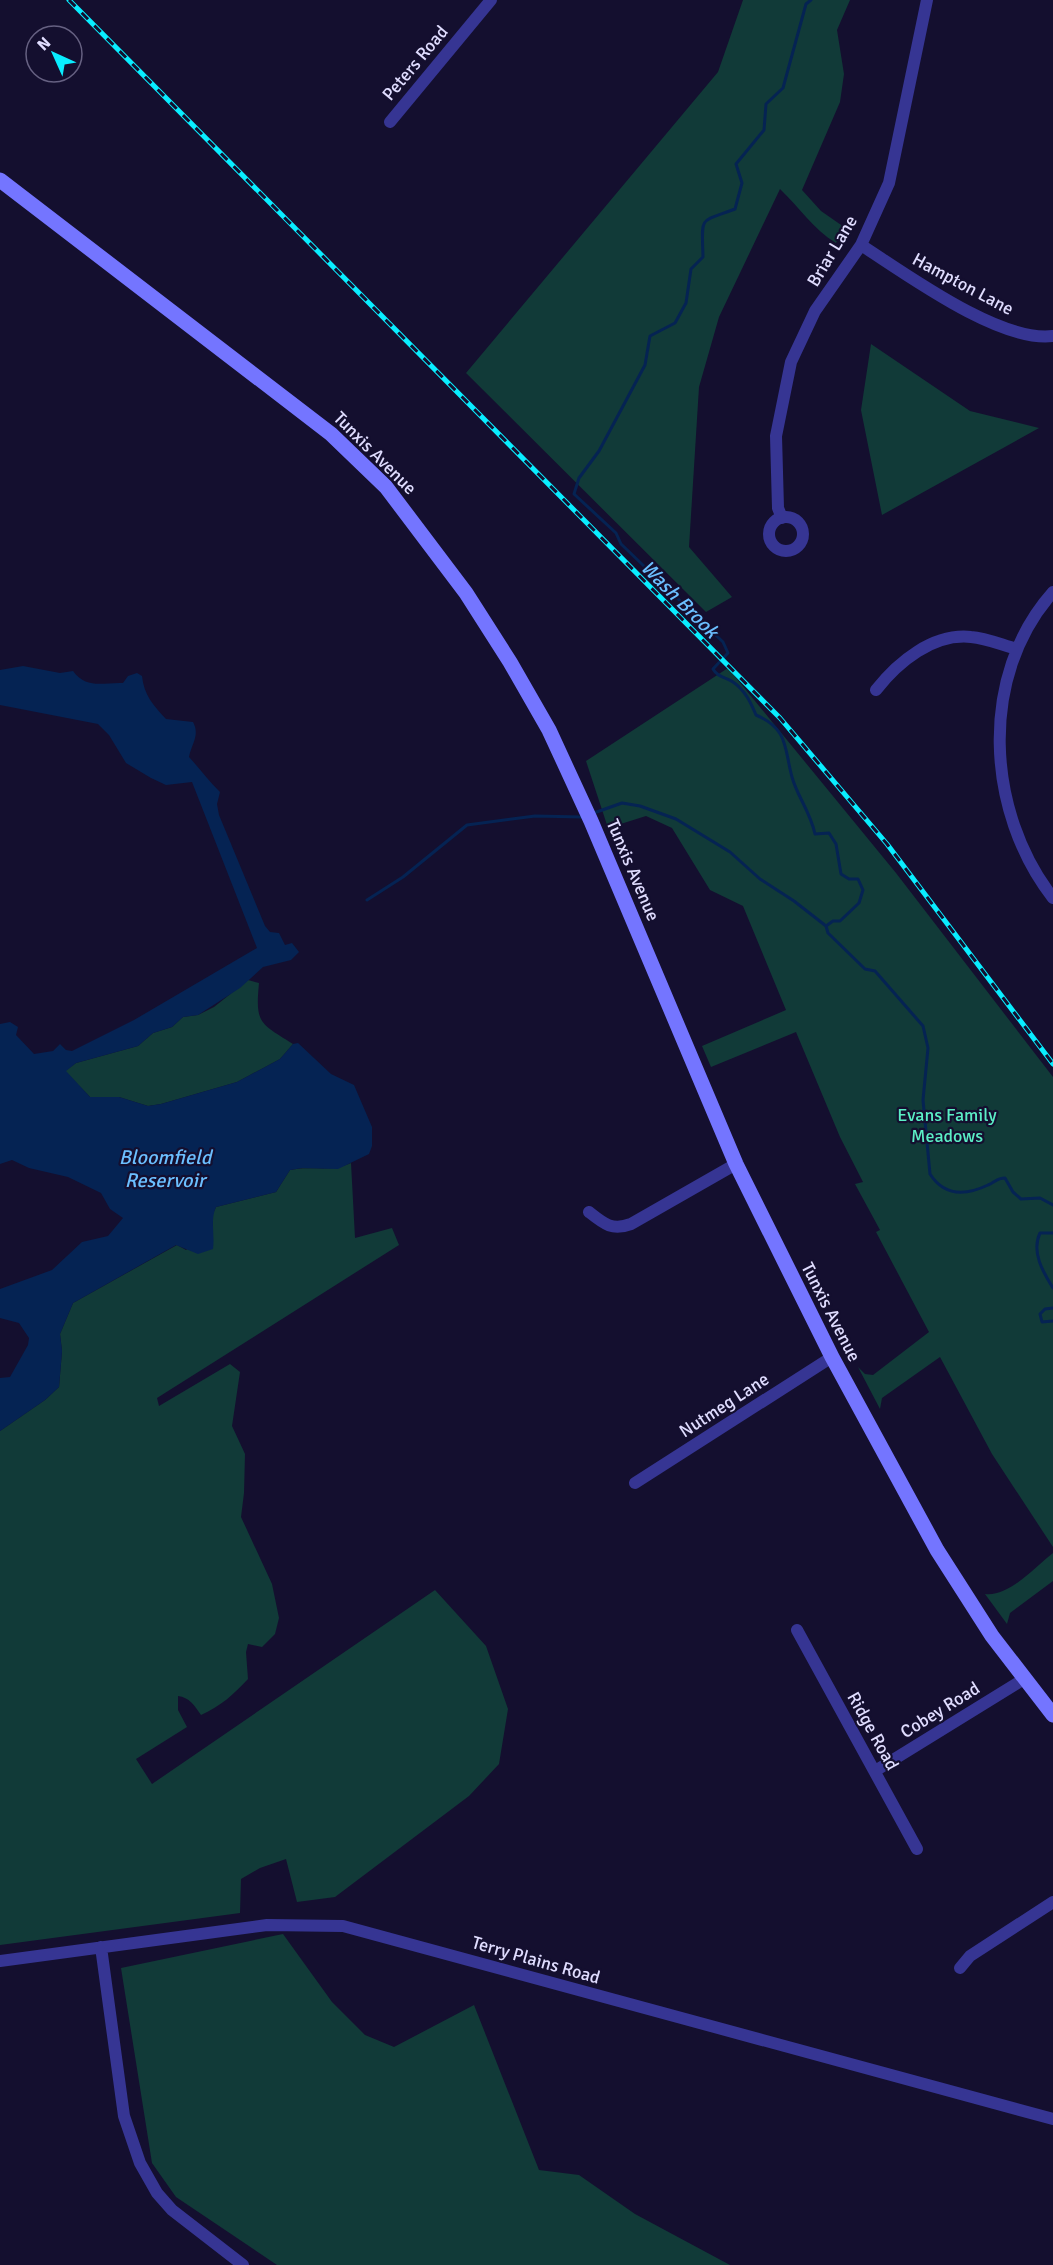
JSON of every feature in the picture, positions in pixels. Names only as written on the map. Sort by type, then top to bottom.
[{"type":"main road","name":"Tunxis Avenue","points":[[0,180],[301,410],[386,487],[443,561],[510,662],[549,730],[589,815],[736,1164],[832,1357],[937,1550],[992,1636],[1053,1715]]},
{"type":"street","name":"Peters Road","points":[[390,122],[491,0]]},
{"type":"street","name":"Briar Lane","points":[[782,518],[778,508],[776,436],[791,362],[815,311],[861,245],[889,183],[922,13],[927,0]]},
{"type":"street","name":"Hampton Lane","points":[[861,245],[924,286],[979,316],[1015,332],[1044,337],[1053,336]]},
{"type":"street","points":[[1053,592],[1043,603],[1017,649],[1001,709],[999,741],[1003,782],[1010,818],[1040,881],[1053,898]]},
{"type":"street","points":[[876,690],[894,668],[916,652],[954,637],[972,637],[1017,649]]},
{"type":"street","points":[[589,1212],[604,1224],[618,1229],[632,1224],[736,1164]]},
{"type":"street","name":"Nutmeg Lane","points":[[635,1483],[832,1357]]},
{"type":"street","name":"Ridge Road","points":[[797,1630],[917,1849]]},
{"type":"street","name":"Cobey Road","points":[[875,1772],[1024,1679]]},
{"type":"street","points":[[960,1968],[970,1956],[1053,1902]]},
{"type":"street","name":"Terry Plains Road","points":[[0,1961],[267,1925],[343,1926],[1053,2119]]},
{"type":"street","points":[[101,1947],[124,2116],[140,2163],[157,2193],[172,2210],[243,2265]]},
{"type":"green space","points":[[743,0],[850,0],[837,30],[844,74],[840,102],[802,190],[821,211],[844,227],[836,243],[813,225],[780,189],[719,317],[699,387],[689,547],[732,597],[706,612],[466,373],[718,72]]},
{"type":"green space","points":[[871,344],[970,411],[1039,428],[882,515],[861,410]]},
{"type":"green space","name":"Evans Family Meadows","points":[[728,668],[896,873],[1053,1077],[1053,1547],[992,1454],[940,1357],[882,1398],[880,1409],[858,1367],[865,1374],[873,1375],[929,1332],[876,1232],[880,1230],[855,1184],[863,1182],[840,1137],[796,1032],[711,1067],[702,1046],[786,1010],[743,906],[710,890],[672,828],[646,816],[608,828],[586,761]]},
{"type":"green space","points":[[248,980],[259,983],[258,1007],[262,1021],[293,1044],[280,1059],[237,1082],[148,1106],[119,1097],[90,1097],[65,1071],[76,1063],[138,1046],[153,1033],[172,1027],[183,1017],[198,1015],[214,1007]]},
{"type":"green space","points":[[351,1163],[355,1238],[392,1228],[399,1245],[157,1398],[159,1406],[230,1364],[240,1372],[232,1426],[245,1454],[241,1517],[272,1584],[279,1618],[275,1634],[262,1647],[248,1644],[246,1652],[248,1679],[237,1690],[221,1704],[201,1715],[189,1700],[178,1696],[178,1710],[187,1727],[136,1759],[152,1784],[435,1590],[486,1646],[508,1709],[499,1764],[469,1796],[335,1897],[297,1902],[286,1859],[260,1868],[241,1879],[240,1913],[0,1945],[0,1431],[45,1400],[59,1387],[62,1351],[60,1334],[73,1303],[177,1245],[186,1250],[213,1228],[212,1216],[216,1207],[276,1192],[290,1170],[336,1168]]},
{"type":"green space","points":[[1053,1553],[1053,1581],[1010,1613],[1007,1624],[985,1594],[994,1594],[1012,1586]]},
{"type":"green space","points":[[283,1934],[332,2002],[365,2035],[394,2047],[474,2005],[539,2170],[579,2175],[635,2214],[730,2265],[277,2265],[176,2197],[152,2163],[121,1968]]},
{"type":"water","name":"Bloomfield Reservoir","points":[[23,666],[60,673],[73,671],[84,681],[96,684],[123,683],[128,676],[137,673],[142,676],[150,699],[166,719],[193,722],[196,735],[189,757],[220,792],[217,804],[219,815],[265,926],[270,932],[279,933],[285,945],[292,943],[299,952],[291,960],[263,967],[240,988],[198,1015],[183,1017],[172,1027],[153,1033],[138,1046],[76,1063],[66,1071],[90,1097],[119,1097],[148,1106],[237,1082],[280,1059],[293,1044],[298,1043],[331,1074],[354,1085],[372,1127],[372,1146],[369,1154],[338,1169],[290,1170],[276,1192],[216,1207],[213,1217],[213,1249],[198,1254],[176,1245],[73,1303],[60,1334],[62,1351],[59,1387],[45,1400],[0,1431],[0,1378],[10,1377],[28,1345],[29,1338],[19,1323],[0,1318],[0,1289],[52,1270],[82,1242],[108,1236],[123,1218],[110,1209],[101,1193],[68,1177],[29,1168],[12,1160],[0,1164],[0,1024],[10,1022],[18,1027],[16,1035],[34,1054],[53,1051],[60,1044],[66,1050],[72,1051],[134,1020],[257,948],[192,782],[166,785],[126,763],[109,735],[98,724],[0,705],[0,670]]},
{"type":"waterway","name":"Wash Brook","points":[[811,0],[806,4],[783,88],[766,104],[764,130],[736,164],[742,183],[735,209],[714,216],[705,222],[702,234],[703,257],[691,269],[686,303],[675,323],[650,336],[645,365],[599,451],[579,478],[574,494],[616,533],[621,544],[723,642],[728,653],[713,669],[717,674],[737,685],[747,697],[756,715],[767,720],[780,733],[786,748],[794,784],[815,834],[829,833],[836,844],[841,874],[849,879],[858,879],[863,890],[859,903],[840,921],[833,921],[826,926],[828,933],[865,969],[875,971],[923,1026],[928,1048],[923,1100],[930,1174],[942,1187],[956,1192],[979,1189],[998,1179],[1005,1178],[1013,1192],[1021,1199],[1040,1198],[1053,1205]]},
{"type":"waterway","points":[[591,814],[622,803],[640,806],[676,819],[730,852],[760,879],[794,901],[826,926]]},
{"type":"waterway","points":[[367,900],[403,877],[467,825],[535,816],[582,817]]},
{"type":"waterway","name":"Wash Brook","points":[[1053,1233],[1040,1233],[1037,1247],[1042,1269],[1053,1288]]},
{"type":"waterway","name":"Wash Brook","points":[[1053,1308],[1045,1309],[1040,1314],[1042,1322],[1053,1321]]},
{"type":"railway","points":[[69,0],[780,718],[887,844],[1053,1064]]}]
